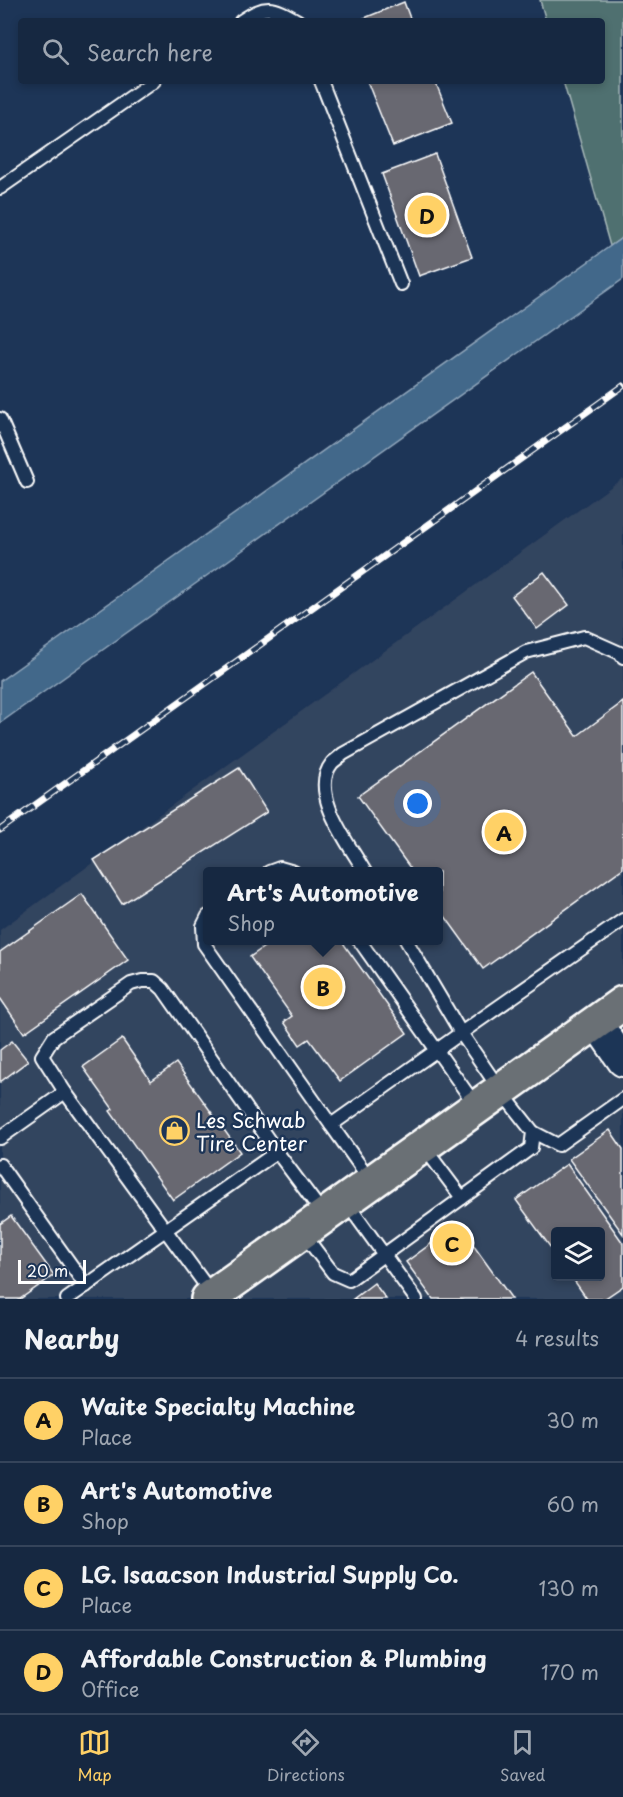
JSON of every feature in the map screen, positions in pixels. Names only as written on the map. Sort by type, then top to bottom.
[{"type":"highway","points":[[210,1297],[623,1003]]},
{"type":"street","points":[[596,1022],[623,1061]]},
{"type":"lane","points":[[245,18],[258,9],[277,9],[293,18]]},
{"type":"lane","points":[[0,188],[150,84]]},
{"type":"lane","points":[[322,84],[401,284]]},
{"type":"lane","points":[[0,419],[27,482]]},
{"type":"lane","points":[[362,867],[332,815],[325,793],[326,776],[332,764],[343,754],[526,652],[584,637],[620,652],[623,657]]},
{"type":"lane","points":[[331,1125],[623,920]]},
{"type":"lane","points":[[205,945],[372,1182]]},
{"type":"lane","points":[[363,945],[437,1050],[488,1098],[533,1132],[558,1145],[623,1099]]},
{"type":"lane","points":[[409,945],[461,1033],[488,1098]]},
{"type":"lane","points":[[210,1297],[42,1056],[54,1037],[131,984],[142,981],[154,981],[163,989],[324,1216],[384,1255],[416,1299]]},
{"type":"lane","points":[[0,1138],[65,1092]]},
{"type":"lane","points":[[324,1216],[333,1273],[349,1280],[531,1148],[533,1132]]},
{"type":"lane","points":[[423,1146],[462,1198]]},
{"type":"lane","points":[[67,1299],[277,1152]]},
{"type":"lane","points":[[0,1165],[86,1286]]},
{"type":"shaded area","points":[[623,237],[623,279],[0,723],[0,681]]},
{"type":"shaded area","points":[[623,478],[623,1299],[0,1299],[0,930]]},
{"type":"green space","points":[[540,0],[623,0],[623,237],[610,246],[564,84],[605,84],[605,18],[545,18]]},
{"type":"building","points":[[404,2],[410,18],[364,18]]},
{"type":"building","points":[[368,84],[436,84],[452,123],[393,146]]},
{"type":"building","points":[[435,154],[472,257],[419,276],[382,174]]},
{"type":"building","points":[[544,572],[569,605],[537,629],[512,596]]},
{"type":"building","points":[[531,672],[577,736],[623,702],[623,868],[483,969],[443,914],[443,867],[409,867],[358,796]]},
{"type":"building","points":[[239,768],[267,812],[122,904],[94,860]]},
{"type":"building","points":[[82,894],[128,960],[24,1033],[0,998],[0,952]]},
{"type":"building","points":[[267,945],[345,945],[407,1033],[340,1081],[309,1039],[300,1045],[284,1022],[292,1016],[250,957]]},
{"type":"building","name":"Les Schwab Tire Center","points":[[122,1039],[151,1081],[176,1063],[240,1152],[173,1200],[110,1111],[113,1109],[83,1067]]},
{"type":"building","points":[[12,1041],[28,1061],[0,1082],[0,1050]]},
{"type":"building","points":[[610,1130],[623,1149],[623,1234],[569,1159]]},
{"type":"building","points":[[567,1164],[623,1243],[623,1286],[604,1299],[587,1299],[574,1281],[605,1281],[605,1227],[551,1227],[551,1248],[516,1200]]},
{"type":"building","points":[[11,1216],[54,1275],[20,1299],[0,1299],[0,1224]]},
{"type":"building","points":[[458,1224],[512,1299],[433,1299],[406,1262]]},
{"type":"building","points":[[374,1283],[386,1299],[353,1299]]},
{"type":"railway","points":[[0,830],[623,386]]},
{"type":"place","name":"Affordable Construction & Plumbing","points":[[427,215]]},
{"type":"place","name":"Waite Specialty Machine","points":[[504,832]]},
{"type":"place","name":"Art's Automotive","points":[[323,987]]},
{"type":"place","name":"Les Schwab Tire Center","points":[[175,1131]]},
{"type":"place","name":"LG. Isaacson Industrial Supply Co.","points":[[452,1243]]}]
